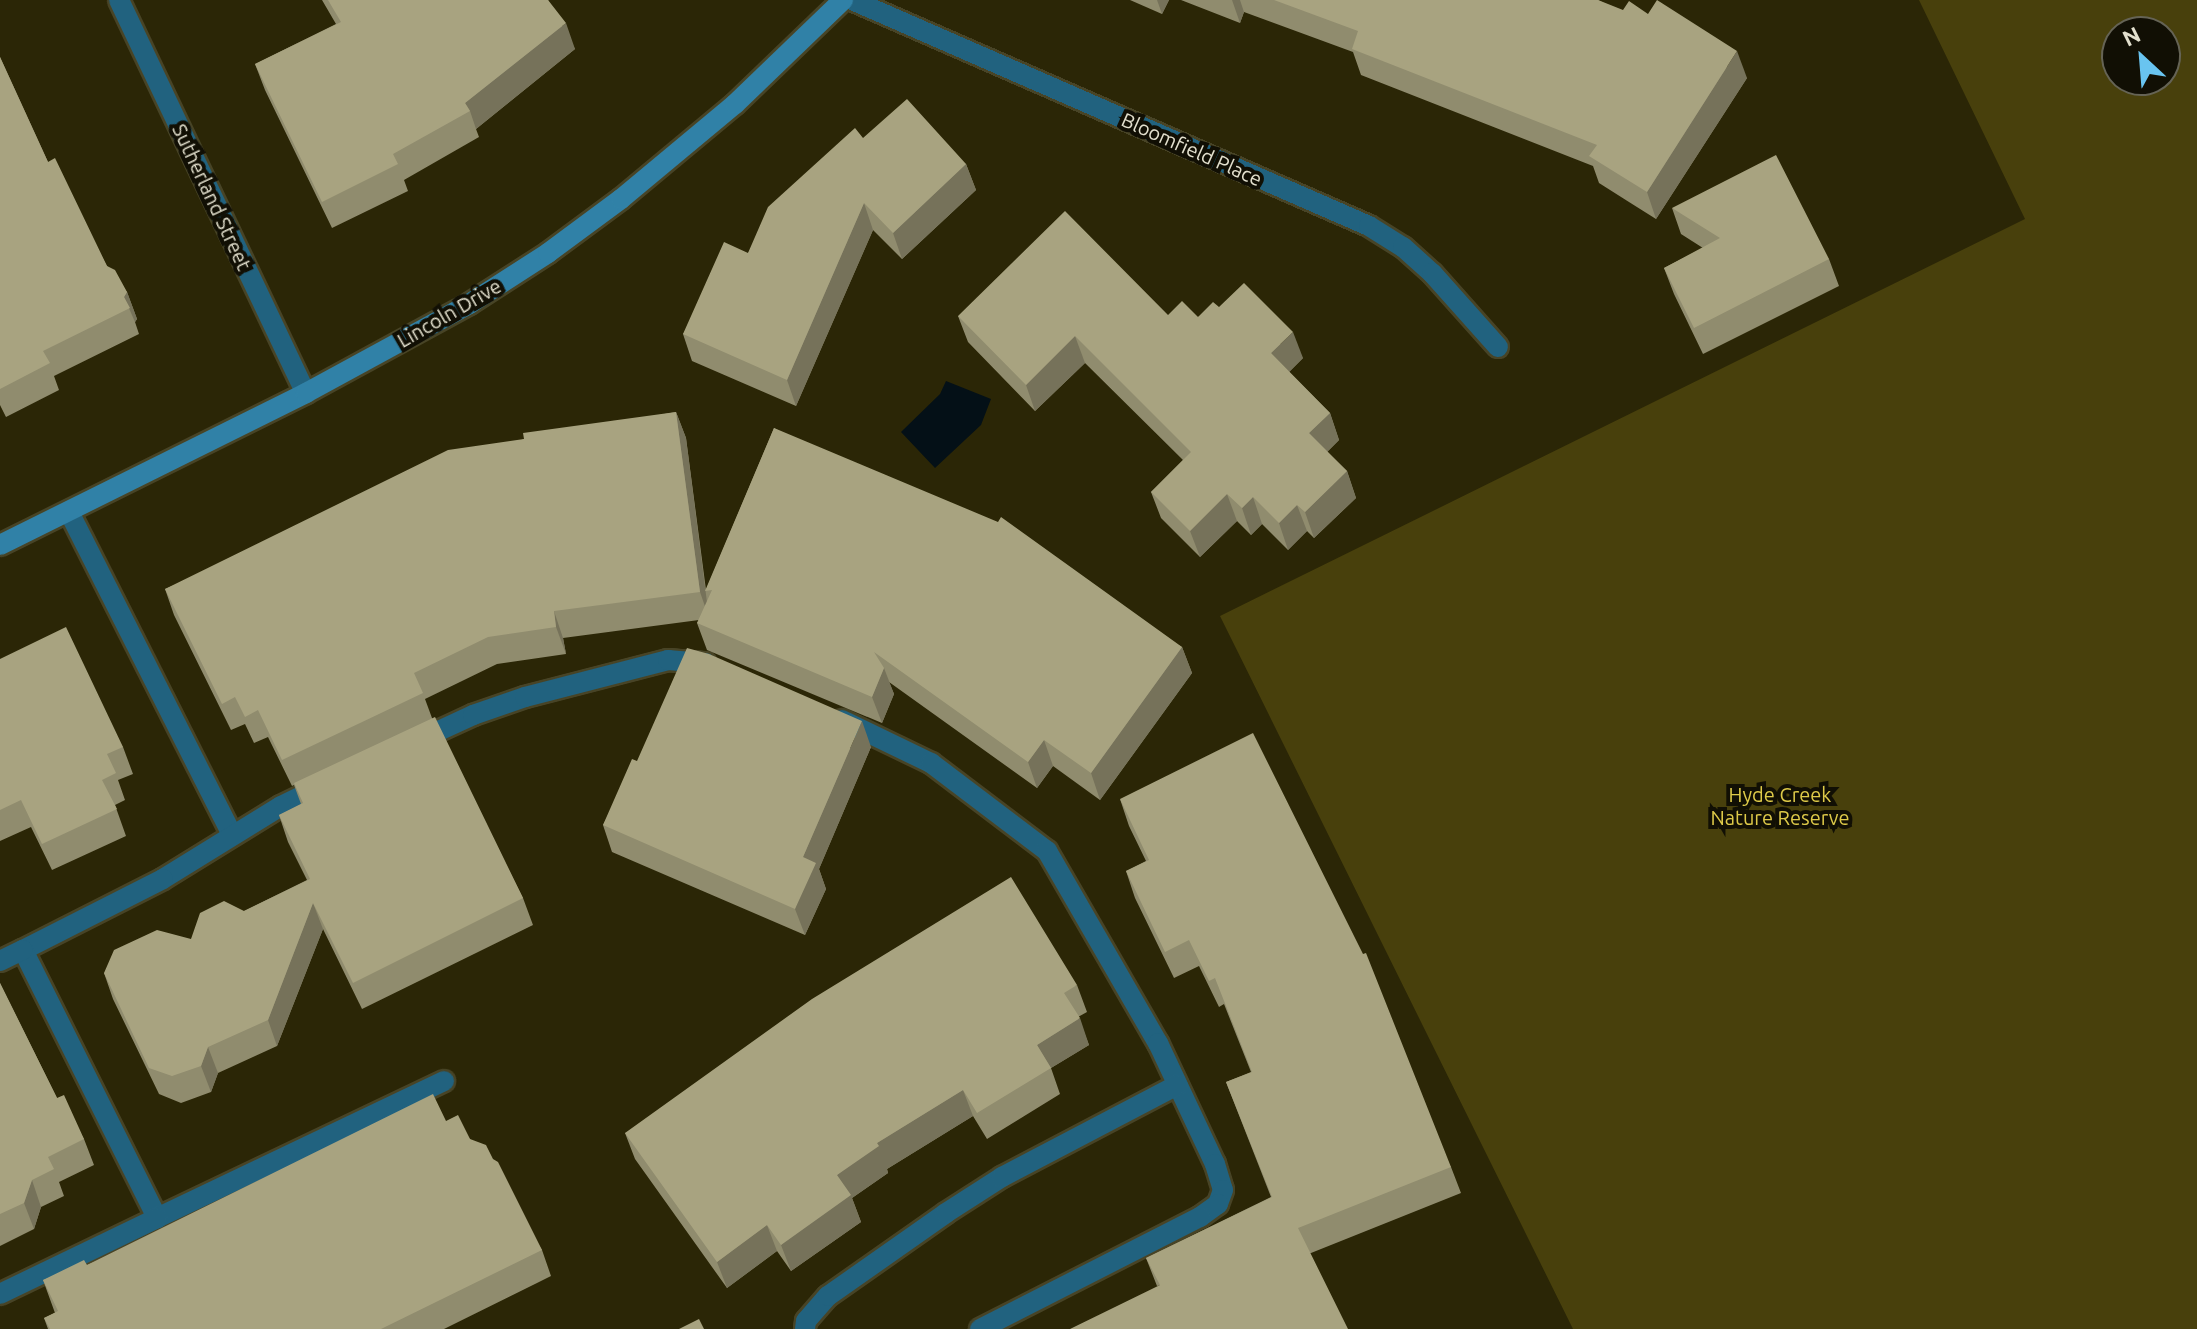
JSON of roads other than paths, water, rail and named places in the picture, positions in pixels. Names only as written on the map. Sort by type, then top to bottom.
[{"type":"street","name":"Sutherland Street","points":[[119,0],[306,393]]},
{"type":"street","name":"Lincoln Drive","points":[[0,545],[306,393],[469,304],[548,253],[621,199],[735,104],[843,0]]},
{"type":"street","name":"Bloomfield Place","points":[[852,0],[1369,226],[1403,247],[1432,273],[1498,347]]},
{"type":"street","points":[[69,512],[232,835]]},
{"type":"street","points":[[405,747],[473,715],[525,697],[668,660],[703,662],[723,668]]},
{"type":"street","points":[[824,712],[931,763],[1047,851],[1158,1043],[1215,1164],[1223,1190],[1218,1204],[1176,1230],[980,1329]]},
{"type":"street","points":[[0,961],[163,879],[281,806],[336,780]]},
{"type":"street","points":[[23,950],[157,1218]]},
{"type":"street","points":[[0,1294],[444,1081]]},
{"type":"street","points":[[805,1329],[806,1321],[828,1296],[946,1213],[1002,1177],[1177,1085]]},
{"type":"park label","name":"Hyde Creek Nature Reserve","points":[[1780,806]]}]
